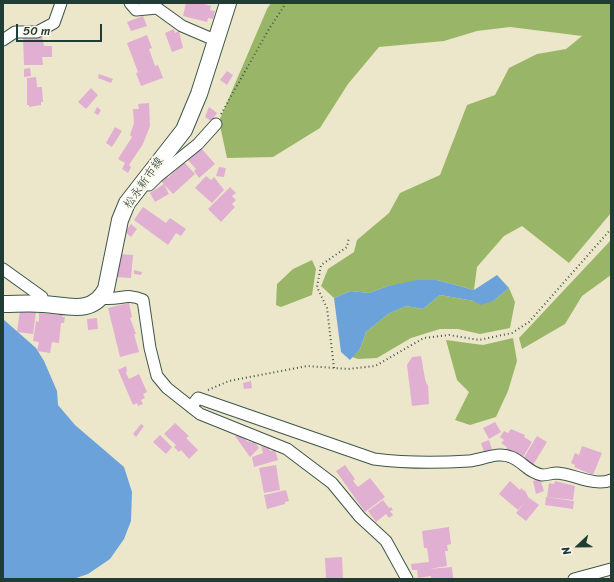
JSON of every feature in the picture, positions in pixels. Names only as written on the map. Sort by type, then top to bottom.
[{"type":"main road","name":"松永新市線","points":[[101,298],[106,289],[122,216],[127,203],[184,130],[199,94],[228,3]]},
{"type":"main road","points":[[3,304],[44,304],[66,308],[87,307],[101,298]]},
{"type":"street","points":[[3,40],[15,32],[37,32],[54,23],[61,3]]},
{"type":"street","points":[[130,3],[136,10],[157,8],[182,26],[216,41]]},
{"type":"street","points":[[122,216],[127,217],[135,202],[157,177],[190,152],[216,124]]},
{"type":"street","points":[[3,269],[42,296],[44,304]]},
{"type":"street","points":[[101,298],[112,300],[133,295],[144,300],[150,348],[157,376],[167,388],[194,403],[374,459],[402,463],[470,461],[498,456],[510,456],[528,469],[543,475],[557,473],[593,481],[606,482],[611,480]]},
{"type":"street","points":[[194,403],[200,414],[286,449],[332,483],[360,517],[386,541],[407,579]]},
{"type":"street","points":[[574,579],[611,569]]},
{"type":"path","points":[[216,124],[269,29],[286,3]]},
{"type":"path","points":[[194,403],[212,387],[229,381],[307,366],[348,369],[375,366],[424,338],[449,335],[479,340],[512,333],[529,322],[611,229]]},
{"type":"path","points":[[334,368],[327,308],[317,287],[322,265],[347,247],[349,237]]},
{"type":"green space","points":[[271,3],[611,3],[611,213],[569,263],[522,226],[504,236],[477,267],[474,290],[437,280],[388,286],[369,293],[351,291],[334,298],[321,286],[328,269],[354,252],[357,240],[389,213],[400,193],[440,175],[467,105],[495,95],[509,68],[537,54],[566,49],[582,36],[510,27],[477,31],[444,41],[379,47],[348,84],[320,128],[273,157],[227,158],[219,121],[267,9]]},
{"type":"green space","points":[[611,240],[611,275],[582,296],[565,324],[522,349],[519,338]]},
{"type":"green space","points":[[312,260],[316,269],[312,295],[281,307],[276,305],[277,284],[293,269]]},
{"type":"green space","points":[[509,288],[515,302],[510,328],[480,334],[458,329],[440,329],[411,338],[377,358],[358,359],[352,357],[360,349],[366,332],[388,314],[406,306],[423,309],[440,295],[474,301],[493,301]]},
{"type":"green space","points":[[513,338],[517,361],[508,391],[496,417],[470,425],[455,420],[469,392],[457,380],[446,340],[483,345]]},
{"type":"water","points":[[497,275],[509,288],[493,301],[480,305],[474,301],[440,295],[423,309],[406,306],[388,314],[366,332],[360,349],[350,360],[341,352],[334,298],[351,291],[369,293],[388,286],[417,280],[437,280],[474,290]]},
{"type":"water","points":[[3,319],[36,348],[44,361],[57,391],[58,405],[75,425],[124,467],[132,492],[131,521],[124,539],[110,559],[88,574],[73,579],[3,579]]},
{"type":"building","points":[[186,3],[201,3],[211,6],[210,10],[215,11],[213,19],[208,18],[207,22],[183,16]]},
{"type":"building","points":[[143,16],[147,26],[131,31],[127,22]]},
{"type":"building","points":[[174,29],[175,33],[179,31],[183,48],[172,52],[165,33]]},
{"type":"building","points":[[147,35],[152,48],[149,49],[155,66],[158,65],[163,78],[141,86],[136,73],[146,69],[138,72],[127,43]]},
{"type":"building","points":[[23,36],[42,36],[44,46],[52,46],[52,57],[42,57],[43,65],[24,65]]},
{"type":"building","points":[[30,68],[31,76],[24,77],[24,69]]},
{"type":"building","points":[[227,71],[233,75],[227,85],[220,80]]},
{"type":"building","points":[[99,74],[113,79],[111,83],[98,78]]},
{"type":"building","points":[[36,77],[37,87],[42,87],[43,102],[41,102],[41,105],[29,107],[29,105],[27,105],[27,78]]},
{"type":"building","points":[[91,88],[98,95],[86,109],[78,102]]},
{"type":"building","points":[[149,103],[150,126],[143,144],[129,165],[131,167],[128,173],[122,169],[125,163],[118,159],[132,137],[130,135],[134,123],[133,109],[139,109],[138,104]]},
{"type":"building","points":[[97,107],[101,110],[98,115],[94,113]]},
{"type":"building","points":[[209,107],[217,113],[211,121],[205,117]]},
{"type":"building","points":[[115,127],[122,131],[112,147],[106,143]]},
{"type":"building","points":[[200,147],[215,164],[199,178],[194,171],[196,169],[187,159]]},
{"type":"building","points":[[184,162],[195,174],[173,194],[160,180],[166,175],[168,178]]},
{"type":"building","points":[[219,167],[226,168],[224,177],[216,176]]},
{"type":"building","points":[[206,176],[211,180],[214,177],[224,190],[212,203],[195,188]]},
{"type":"building","points":[[164,184],[169,194],[155,202],[150,193]]},
{"type":"building","points":[[230,187],[236,193],[232,196],[236,200],[232,204],[235,207],[221,222],[208,209]]},
{"type":"building","points":[[143,207],[166,223],[170,218],[186,229],[181,236],[176,233],[168,245],[134,220]]},
{"type":"building","points":[[131,224],[137,229],[131,237],[125,232]]},
{"type":"building","points":[[120,254],[133,255],[131,278],[116,277],[116,267],[119,267]]},
{"type":"building","points":[[134,270],[142,272],[141,275],[134,274]]},
{"type":"building","points":[[129,303],[132,317],[130,318],[136,334],[134,334],[139,352],[120,357],[108,308]]},
{"type":"building","points":[[20,310],[36,312],[33,334],[17,332]]},
{"type":"building","points":[[39,313],[62,315],[62,317],[65,317],[64,323],[61,323],[59,343],[52,342],[50,353],[37,351],[39,342],[33,341],[36,321],[39,322]]},
{"type":"building","points":[[97,318],[98,329],[88,330],[87,319]]},
{"type":"building","points":[[421,356],[425,379],[427,385],[428,384],[429,404],[412,406],[407,365],[412,357]]},
{"type":"building","points":[[126,366],[126,373],[129,379],[139,374],[147,392],[143,394],[145,398],[141,400],[143,404],[138,406],[137,403],[133,405],[118,370]]},
{"type":"building","points":[[251,381],[252,388],[244,389],[243,383]]},
{"type":"building","points":[[495,422],[501,432],[489,439],[483,428]]},
{"type":"building","points":[[175,423],[189,436],[186,438],[198,450],[189,459],[181,450],[179,452],[174,447],[176,445],[164,434]]},
{"type":"building","points":[[141,424],[144,426],[136,437],[133,434]]},
{"type":"building","points":[[511,429],[525,435],[524,437],[532,442],[523,457],[512,450],[511,453],[506,450],[507,447],[501,443],[504,440],[500,437],[504,431],[508,433]]},
{"type":"building","points":[[239,434],[248,442],[250,441],[251,443],[254,441],[259,448],[250,457],[235,436]]},
{"type":"building","points":[[160,435],[172,447],[166,454],[153,442]]},
{"type":"building","points":[[537,436],[547,442],[533,465],[523,459]]},
{"type":"building","points":[[489,440],[492,449],[484,452],[481,443]]},
{"type":"building","points":[[261,446],[269,448],[270,451],[275,450],[278,460],[254,467],[252,457],[263,453]]},
{"type":"building","points":[[582,446],[602,453],[593,475],[574,467],[575,465],[571,463],[575,453],[579,455]]},
{"type":"building","points":[[276,465],[280,490],[264,493],[259,468]]},
{"type":"building","points":[[345,465],[355,479],[353,481],[358,487],[370,478],[385,497],[365,512],[336,471]]},
{"type":"building","points":[[540,479],[544,491],[536,494],[533,481]]},
{"type":"building","points":[[510,481],[520,490],[521,488],[526,492],[528,497],[539,505],[526,521],[516,513],[527,500],[518,510],[499,494]]},
{"type":"building","points":[[555,481],[575,486],[573,500],[547,497],[549,483],[554,484]]},
{"type":"building","points":[[286,490],[289,501],[285,502],[285,504],[267,509],[264,495]]},
{"type":"building","points":[[546,497],[574,501],[573,509],[545,505]]},
{"type":"building","points":[[383,500],[389,508],[391,507],[393,510],[390,511],[393,515],[389,518],[386,514],[376,522],[368,511]]},
{"type":"building","points":[[449,527],[451,544],[447,545],[448,551],[445,551],[447,566],[429,569],[452,567],[453,578],[431,579],[431,576],[418,578],[417,570],[412,570],[411,564],[429,562],[427,548],[424,548],[422,531]]},
{"type":"building","points":[[342,557],[343,579],[326,579],[325,558]]}]
